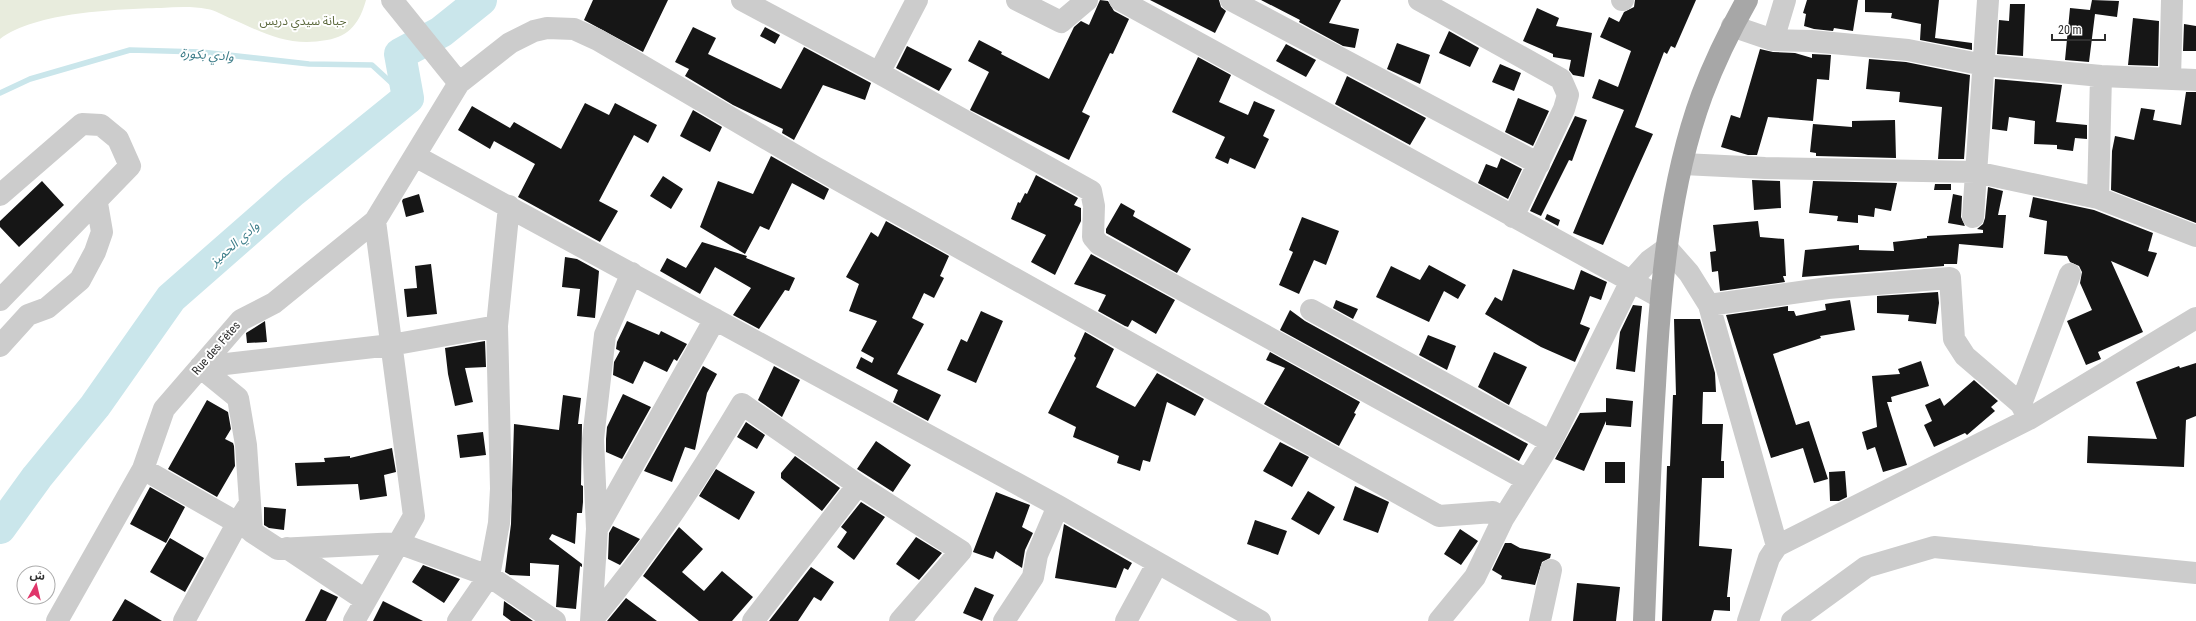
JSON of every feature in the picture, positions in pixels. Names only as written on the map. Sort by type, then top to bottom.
[{"type":"main road","points":[[1644,621],[1649,484],[1660,297],[1667,248],[1683,164],[1702,95],[1732,26],[1747,0]]},
{"type":"street","points":[[392,0],[459,84]]},
{"type":"street","points":[[742,0],[879,73],[1091,191],[1094,206],[1093,237],[1099,244],[1527,480]]},
{"type":"street","points":[[879,73],[916,0]]},
{"type":"street","points":[[1017,0],[1061,22],[1087,0]]},
{"type":"street","points":[[1120,0],[1660,297]]},
{"type":"street","points":[[1231,0],[1539,164]]},
{"type":"street","points":[[1419,0],[1561,79],[1568,95],[1564,109],[1513,217]]},
{"type":"street","points":[[1773,40],[1785,0]]},
{"type":"street","points":[[1973,217],[1988,0]]},
{"type":"street","points":[[2170,79],[2172,0]]},
{"type":"street","points":[[1732,26],[1773,40],[1811,41],[1908,50],[1984,65],[2101,76],[2196,80]]},
{"type":"street","name":"Rue des Fêtes","points":[[57,621],[143,469],[164,410],[200,367],[241,320],[274,303],[375,221],[459,84],[510,43],[534,31],[560,27],[586,34],[815,167],[1439,516],[1493,512],[1503,519]]},
{"type":"street","points":[[2098,198],[2101,76]]},
{"type":"street","points":[[0,195],[82,124],[101,125],[118,139],[130,166],[96,203],[0,300]]},
{"type":"street","points":[[415,156],[1058,506],[1157,564],[1260,621]]},
{"type":"street","points":[[1683,164],[1765,168],[1975,172],[2098,198],[2196,236]]},
{"type":"street","points":[[0,346],[28,315],[48,308],[80,280],[95,252],[102,232],[96,203]]},
{"type":"street","points":[[458,621],[490,576],[498,523],[501,489],[497,326],[509,206]]},
{"type":"street","points":[[354,621],[414,516],[375,221]]},
{"type":"street","points":[[1439,621],[1475,577],[1503,519],[1551,442],[1631,281],[1649,261],[1667,248],[1689,273],[1709,305],[1777,546]]},
{"type":"street","points":[[632,273],[605,335],[593,439],[596,529],[591,621],[629,577],[695,483],[742,404],[858,485],[961,551],[900,621]]},
{"type":"street","points":[[2025,412],[2070,274]]},
{"type":"street","points":[[1709,305],[1828,288],[1950,278],[1954,339],[1965,356],[2025,412]]},
{"type":"street","points":[[1311,310],[1551,442]]},
{"type":"street","points":[[1748,621],[1769,558],[1777,546],[2196,318]]},
{"type":"street","points":[[596,529],[715,319]]},
{"type":"street","points":[[200,367],[392,345],[497,326]]},
{"type":"street","points":[[184,621],[246,519],[246,445],[238,398],[200,367]]},
{"type":"street","points":[[143,469],[246,519],[278,548],[398,544],[490,576],[556,621]]},
{"type":"street","points":[[753,621],[858,485]]},
{"type":"street","points":[[1004,621],[1033,577],[1037,555],[1058,506]]},
{"type":"street","points":[[1792,621],[1866,567],[1934,547],[2196,573]]},
{"type":"street","points":[[287,548],[365,600]]},
{"type":"street","points":[[1126,621],[1157,564]]},
{"type":"street","points":[[1540,621],[1552,570]]},
{"type":"green space","name":"جبانة سيدي دريس","points":[[0,0],[366,0],[361,15],[353,27],[342,35],[327,40],[301,42],[278,38],[216,12],[196,7],[123,9],[78,14],[34,23],[15,30],[0,39]]},
{"type":"building","points":[[593,0],[668,0],[643,52],[584,20]]},
{"type":"building","points":[[1100,0],[1108,1],[1114,11],[1129,19],[1113,54],[1110,53],[1082,112],[1090,116],[1069,160],[970,110],[989,72],[968,61],[979,40],[1002,52],[1001,54],[1049,79],[1074,27],[1081,21],[1089,25]]},
{"type":"building","points":[[1150,0],[1219,0],[1221,7],[1226,11],[1215,33]]},
{"type":"building","points":[[1261,0],[1341,0],[1329,23],[1359,29],[1355,48],[1343,46],[1299,22],[1300,20]]},
{"type":"building","points":[[1635,0],[1696,0],[1675,48],[1671,46],[1667,54],[1664,52],[1635,127],[1653,134],[1603,245],[1573,233],[1624,110],[1592,98],[1599,79],[1618,87],[1631,51],[1600,37],[1609,17],[1619,22],[1624,12],[1634,7]]},
{"type":"building","points":[[1807,0],[1858,0],[1853,31],[1834,28],[1833,31],[1814,29],[1804,26],[1806,14],[1803,13]]},
{"type":"building","points":[[1865,0],[1939,0],[1935,38],[1972,43],[1972,50],[1920,40],[1921,24],[1891,18],[1892,13],[1865,12]]},
{"type":"building","points":[[2092,0],[2119,1],[2117,17],[2095,14],[2089,62],[2065,60],[2070,8],[2090,10]]},
{"type":"building","points":[[2010,4],[2025,4],[2023,56],[1997,54],[1999,20],[2009,21]]},
{"type":"building","points":[[1537,8],[1559,18],[1556,26],[1592,33],[1584,77],[1573,75],[1569,70],[1571,60],[1553,57],[1553,54],[1523,41]]},
{"type":"building","points":[[2133,18],[2159,21],[2158,66],[2128,65]]},
{"type":"building","points":[[2184,24],[2196,26],[2196,51],[2183,51]]},
{"type":"building","points":[[693,27],[716,38],[708,54],[781,89],[804,47],[871,83],[865,100],[823,85],[794,140],[782,133],[783,129],[733,105],[685,76],[689,69],[675,62]]},
{"type":"building","points":[[765,27],[780,35],[775,44],[760,36]]},
{"type":"building","points":[[1449,31],[1479,48],[1470,67],[1439,53]]},
{"type":"building","points":[[1397,43],[1430,55],[1420,84],[1387,69]]},
{"type":"building","points":[[1286,44],[1316,60],[1306,77],[1276,61]]},
{"type":"building","points":[[907,46],[952,69],[939,91],[896,68]]},
{"type":"building","points":[[1760,49],[1773,52],[1795,53],[1812,58],[1812,54],[1831,55],[1829,80],[1817,79],[1813,121],[1768,117],[1757,155],[1748,155],[1721,147],[1731,115],[1740,118]]},
{"type":"building","points":[[1198,57],[1231,75],[1219,102],[1248,115],[1254,101],[1275,110],[1263,136],[1269,139],[1255,169],[1230,158],[1228,164],[1215,158],[1225,137],[1172,112]]},
{"type":"building","points":[[1869,59],[1906,62],[1970,75],[1964,159],[1938,159],[1942,107],[1899,102],[1900,92],[1866,89]]},
{"type":"building","points":[[1500,64],[1521,73],[1514,91],[1492,82]]},
{"type":"building","points":[[1347,76],[1426,118],[1410,145],[1335,104]]},
{"type":"building","points":[[1995,79],[2062,85],[2056,122],[2087,125],[2087,139],[2075,138],[2073,151],[2057,149],[2057,145],[2034,144],[2035,121],[2009,117],[2007,131],[1992,129]]},
{"type":"building","points":[[2186,92],[2196,92],[2196,223],[2111,190],[2112,151],[2115,136],[2134,140],[2141,108],[2155,110],[2153,120],[2181,125]]},
{"type":"building","points":[[1518,98],[1549,111],[1533,146],[1505,132]]},
{"type":"building","points":[[585,103],[609,115],[615,103],[657,125],[648,143],[634,135],[599,201],[618,211],[600,242],[518,197],[535,164],[494,141],[490,149],[458,130],[472,106],[510,128],[514,122],[561,149]]},
{"type":"building","points":[[693,110],[722,127],[710,152],[680,136]]},
{"type":"building","points":[[1575,116],[1587,120],[1572,161],[1569,160],[1541,216],[1530,211]]},
{"type":"building","points":[[1895,120],[1896,158],[1816,156],[1816,153],[1810,152],[1813,124],[1852,127],[1852,121]]},
{"type":"building","points":[[771,156],[829,189],[824,200],[792,183],[769,230],[760,226],[745,254],[700,227],[718,181],[753,194]]},
{"type":"building","points":[[1501,158],[1522,169],[1508,199],[1478,183],[1486,164],[1497,168]]},
{"type":"building","points":[[1036,175],[1078,198],[1074,205],[1081,208],[1081,221],[1055,275],[1031,262],[1046,235],[1011,219],[1018,202],[1020,203],[1025,193],[1027,194]]},
{"type":"building","points":[[663,176],[683,189],[671,209],[650,196]]},
{"type":"building","points":[[1752,180],[1780,181],[1781,208],[1754,210]]},
{"type":"building","points":[[42,181],[64,205],[19,247],[0,227],[0,221]]},
{"type":"building","points":[[1813,181],[1897,183],[1891,211],[1875,208],[1874,217],[1858,215],[1858,223],[1837,221],[1838,216],[1809,213]]},
{"type":"building","points":[[1935,184],[1951,184],[1951,190],[1934,190]]},
{"type":"building","points":[[1988,187],[2003,191],[1998,215],[2006,215],[2003,248],[1959,244],[1957,264],[1802,277],[1805,250],[1859,245],[1859,250],[1894,251],[1893,242],[1927,238],[1927,236],[1983,233],[1983,230],[1977,229],[1983,224],[1985,218]]},
{"type":"building","points":[[419,194],[424,212],[406,217],[402,201],[403,199]]},
{"type":"building","points":[[1953,194],[1962,196],[1961,217],[1965,226],[1948,223]]},
{"type":"building","points":[[2033,197],[2094,210],[2153,233],[2148,251],[2157,253],[2148,277],[2111,261],[2143,332],[2098,352],[2101,359],[2086,365],[2067,321],[2092,310],[2080,283],[2082,272],[2079,266],[2070,262],[2067,256],[2044,254],[2047,221],[2029,217]]},
{"type":"building","points":[[1121,203],[1135,211],[1133,216],[1191,249],[1177,273],[1106,233],[1106,229]]},
{"type":"building","points":[[1547,214],[1560,220],[1558,226],[1545,219]]},
{"type":"building","points":[[1302,217],[1339,231],[1326,265],[1314,260],[1299,294],[1279,285],[1293,252],[1289,250]]},
{"type":"building","points":[[886,221],[949,256],[940,276],[944,278],[934,298],[924,293],[912,318],[924,324],[897,374],[941,395],[928,421],[893,402],[898,390],[856,368],[861,357],[872,363],[874,358],[861,351],[877,321],[849,311],[859,284],[846,277],[871,232],[878,237]]},
{"type":"building","points":[[1758,221],[1760,237],[1784,239],[1786,276],[1783,276],[1785,282],[1720,291],[1718,271],[1712,272],[1710,252],[1716,251],[1713,225]]},
{"type":"building","points":[[702,242],[747,256],[746,258],[795,278],[789,291],[785,290],[759,329],[733,315],[751,288],[715,267],[700,294],[660,271],[667,258],[686,268]]},
{"type":"building","points":[[1091,254],[1175,300],[1156,334],[1132,320],[1128,327],[1098,311],[1106,295],[1074,284]]},
{"type":"building","points":[[565,257],[577,259],[599,271],[595,318],[577,316],[580,289],[562,287]]},
{"type":"building","points":[[431,264],[437,314],[407,317],[404,289],[417,288],[415,266]]},
{"type":"building","points":[[1429,265],[1466,285],[1458,299],[1444,291],[1429,322],[1376,297],[1391,266],[1420,280]]},
{"type":"building","points":[[1513,269],[1574,290],[1581,270],[1607,282],[1601,300],[1590,296],[1580,324],[1590,328],[1575,362],[1541,347],[1485,314],[1495,297],[1502,301]]},
{"type":"building","points":[[1938,292],[1939,303],[1936,324],[1908,321],[1909,315],[1877,313],[1877,296]]},
{"type":"building","points":[[1336,300],[1358,309],[1353,319],[1333,308]]},
{"type":"building","points":[[1850,300],[1855,330],[1820,336],[1821,338],[1773,354],[1796,425],[1809,421],[1828,479],[1814,483],[1803,448],[1771,458],[1726,315],[1788,306],[1788,311],[1794,311],[1796,316],[1826,310],[1825,304]]},
{"type":"building","points":[[1633,305],[1642,306],[1635,372],[1616,369],[1620,332]]},
{"type":"building","points":[[1290,310],[1305,321],[1528,444],[1519,461],[1280,330]]},
{"type":"building","points":[[981,311],[1003,321],[976,383],[947,370],[961,339],[967,342]]},
{"type":"building","points":[[1674,319],[1700,319],[1715,373],[1716,392],[1703,392],[1702,424],[1723,424],[1721,461],[1724,461],[1724,478],[1702,478],[1699,546],[1732,549],[1727,597],[1730,597],[1730,611],[1714,610],[1711,621],[1662,621],[1667,466],[1670,466],[1673,395],[1676,395]]},
{"type":"building","points":[[265,321],[267,342],[247,343],[246,333]]},
{"type":"building","points":[[627,321],[659,335],[661,331],[687,344],[677,361],[674,359],[667,372],[644,361],[633,384],[613,375],[614,362],[620,351],[616,349],[617,342]]},
{"type":"building","points":[[1085,332],[1114,349],[1096,387],[1135,407],[1157,373],[1204,399],[1195,416],[1167,402],[1150,462],[1143,460],[1140,471],[1117,463],[1119,456],[1073,437],[1076,427],[1048,413],[1076,358],[1074,356]]},
{"type":"building","points":[[1428,335],[1456,346],[1447,370],[1419,355]]},
{"type":"building","points":[[485,341],[486,367],[465,368],[473,402],[455,406],[448,374],[445,348]]},
{"type":"building","points":[[1270,352],[1360,402],[1354,413],[1356,414],[1339,446],[1264,404],[1285,368],[1266,360]]},
{"type":"building","points":[[1494,352],[1527,367],[1509,405],[1478,387]]},
{"type":"building","points":[[1921,361],[1929,386],[1891,397],[1892,402],[1887,402],[1907,465],[1883,472],[1875,447],[1867,450],[1862,432],[1877,427],[1872,376],[1900,374],[1898,369]]},
{"type":"building","points":[[2196,363],[2196,416],[2186,420],[2184,467],[2087,463],[2088,436],[2157,439],[2136,382],[2179,366],[2180,368]]},
{"type":"building","points":[[703,366],[717,374],[707,393],[695,450],[685,447],[672,482],[644,471]]},
{"type":"building","points":[[774,366],[800,380],[782,417],[758,400]]},
{"type":"building","points":[[1974,380],[1998,401],[1991,407],[1995,411],[1967,435],[1965,433],[1934,447],[1924,425],[1932,421],[1925,405],[1940,398],[1944,406]]},
{"type":"building","points":[[623,394],[651,407],[622,459],[606,452],[606,439],[607,427]]},
{"type":"building","points":[[563,395],[581,398],[578,424],[582,424],[582,513],[577,513],[575,544],[552,534],[549,539],[582,564],[582,567],[580,566],[576,609],[556,607],[559,565],[530,563],[530,576],[510,575],[505,572],[511,524],[514,424],[559,430]]},
{"type":"building","points":[[1606,398],[1633,401],[1631,427],[1606,425],[1606,421],[1584,471],[1555,459],[1580,413],[1606,412]]},
{"type":"building","points":[[207,400],[228,412],[231,429],[225,439],[233,443],[234,446],[235,466],[217,497],[168,469]]},
{"type":"building","points":[[746,422],[765,435],[757,449],[737,437]]},
{"type":"building","points":[[483,432],[486,455],[460,458],[457,435]]},
{"type":"building","points":[[876,441],[911,465],[893,492],[857,469]]},
{"type":"building","points":[[1280,442],[1309,457],[1292,487],[1263,471]]},
{"type":"building","points":[[392,448],[396,472],[384,475],[387,496],[360,500],[358,484],[297,486],[295,463],[325,462],[324,458],[350,456],[350,458]]},
{"type":"building","points":[[795,456],[840,488],[822,511],[781,478],[781,473]]},
{"type":"building","points":[[1605,462],[1625,462],[1625,483],[1605,483]]},
{"type":"building","points":[[716,469],[755,492],[739,520],[699,496]]},
{"type":"building","points":[[1845,471],[1847,497],[1839,501],[1830,501],[1829,472]]},
{"type":"building","points":[[1355,486],[1389,502],[1378,533],[1343,520]]},
{"type":"building","points":[[150,487],[185,507],[166,543],[130,524]]},
{"type":"building","points":[[1308,491],[1335,507],[1319,535],[1291,519]]},
{"type":"building","points":[[996,492],[1030,505],[1022,527],[1033,533],[1025,550],[1022,568],[996,551],[993,559],[973,552]]},
{"type":"building","points":[[861,502],[885,517],[854,560],[837,547],[847,532],[841,527]]},
{"type":"building","points":[[264,507],[286,509],[284,530],[269,528],[264,525]]},
{"type":"building","points":[[1255,520],[1287,531],[1278,555],[1247,544]]},
{"type":"building","points":[[1064,524],[1132,563],[1128,570],[1124,568],[1116,588],[1055,578]]},
{"type":"building","points":[[613,526],[640,539],[620,565],[608,559],[609,533]]},
{"type":"building","points":[[679,527],[703,549],[682,572],[704,591],[722,571],[753,597],[732,621],[699,621],[643,576]]},
{"type":"building","points":[[1460,529],[1478,541],[1461,565],[1444,554]]},
{"type":"building","points":[[916,537],[942,553],[919,580],[896,564]]},
{"type":"building","points":[[170,538],[204,558],[185,592],[150,572]]},
{"type":"building","points":[[1505,543],[1511,543],[1520,548],[1551,554],[1550,558],[1542,562],[1535,585],[1501,579],[1502,576],[1492,570]]},
{"type":"building","points":[[423,565],[460,579],[444,603],[412,582]]},
{"type":"building","points":[[811,567],[834,582],[821,601],[814,597],[798,621],[769,621]]},
{"type":"building","points":[[1577,583],[1620,587],[1616,621],[1573,621]]},
{"type":"building","points":[[975,587],[994,595],[982,621],[963,613]]},
{"type":"building","points":[[321,589],[338,597],[326,621],[305,621]]},
{"type":"building","points":[[626,598],[657,621],[607,621]]},
{"type":"building","points":[[125,599],[132,603],[162,621],[112,621]]},
{"type":"building","points":[[383,601],[423,621],[373,621]]},
{"type":"building","points":[[504,601],[533,621],[511,621],[503,615]]},
{"type":"waterway","name":"وادي الحميز","points":[[0,528],[37,477],[95,406],[171,298],[293,191],[408,98],[400,54],[441,32],[481,0]]},
{"type":"waterway","name":"وادي بكورة","points":[[0,93],[30,79],[130,50],[201,52],[309,64],[372,65],[408,98]]}]
